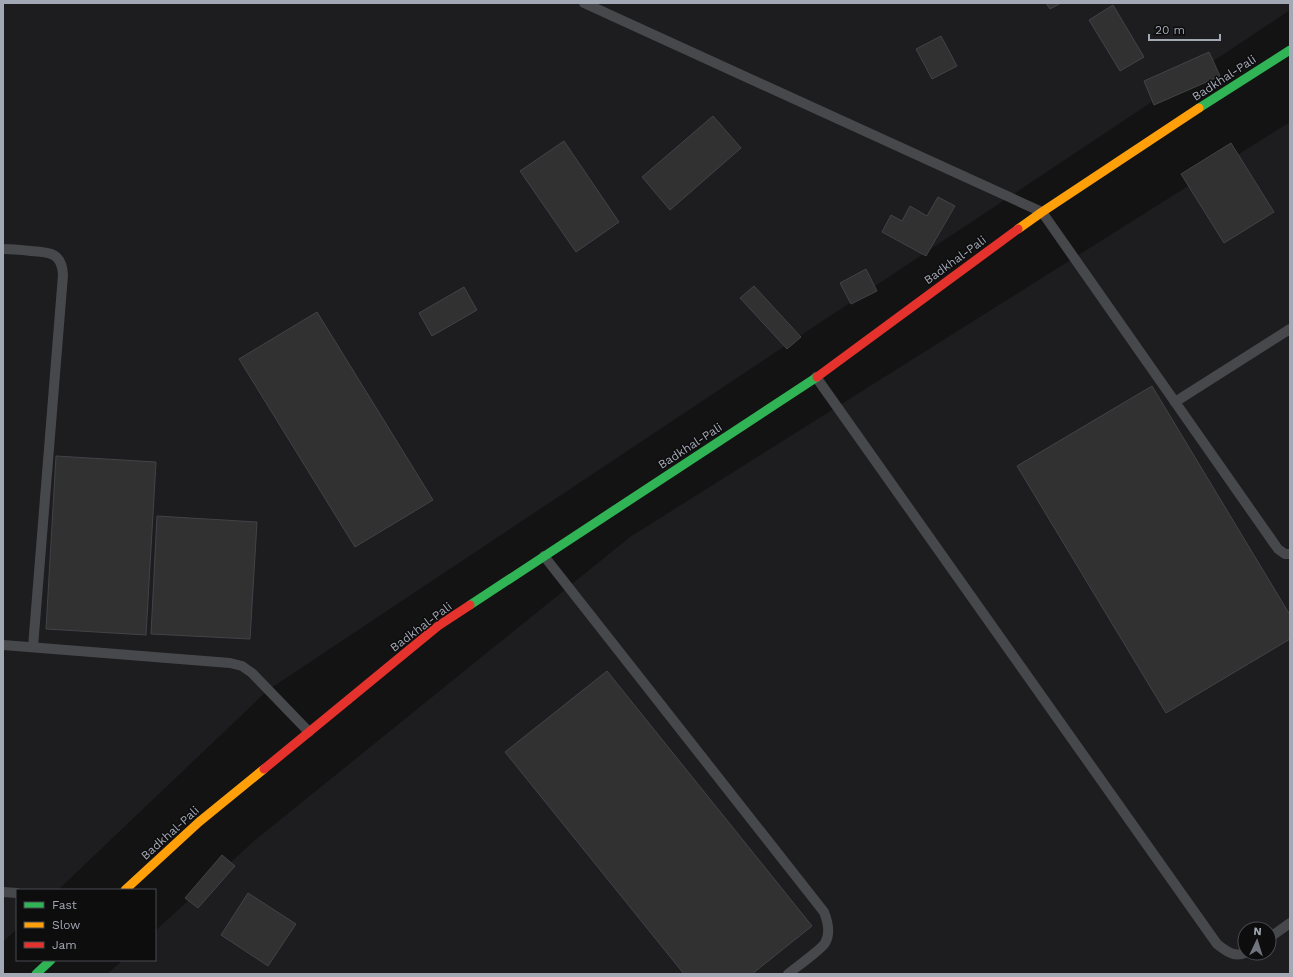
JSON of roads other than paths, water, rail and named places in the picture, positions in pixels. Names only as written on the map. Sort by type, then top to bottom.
[{"type":"street","name":"Badkhal-Pali","points":[[127,889],[199,822],[438,626],[816,377],[1042,212],[1206,103],[1290,50]]},
{"type":"street","points":[[36,974],[50,961]]},
{"type":"lane","points":[[584,3],[1042,212],[1278,549],[1285,554],[1290,554]]},
{"type":"lane","points":[[3,249],[44,251],[53,254],[59,259],[63,266],[63,283],[33,647]]},
{"type":"lane","points":[[1175,402],[1290,329]]},
{"type":"lane","points":[[816,377],[1217,944],[1229,954],[1237,954]]},
{"type":"lane","points":[[544,556],[824,912],[828,922],[828,932],[825,943],[788,974]]},
{"type":"lane","points":[[3,645],[230,663],[242,666],[252,673],[309,732]]},
{"type":"lane","points":[[3,892],[16,893]]},
{"type":"lane","points":[[1277,932],[1290,923]]}]
